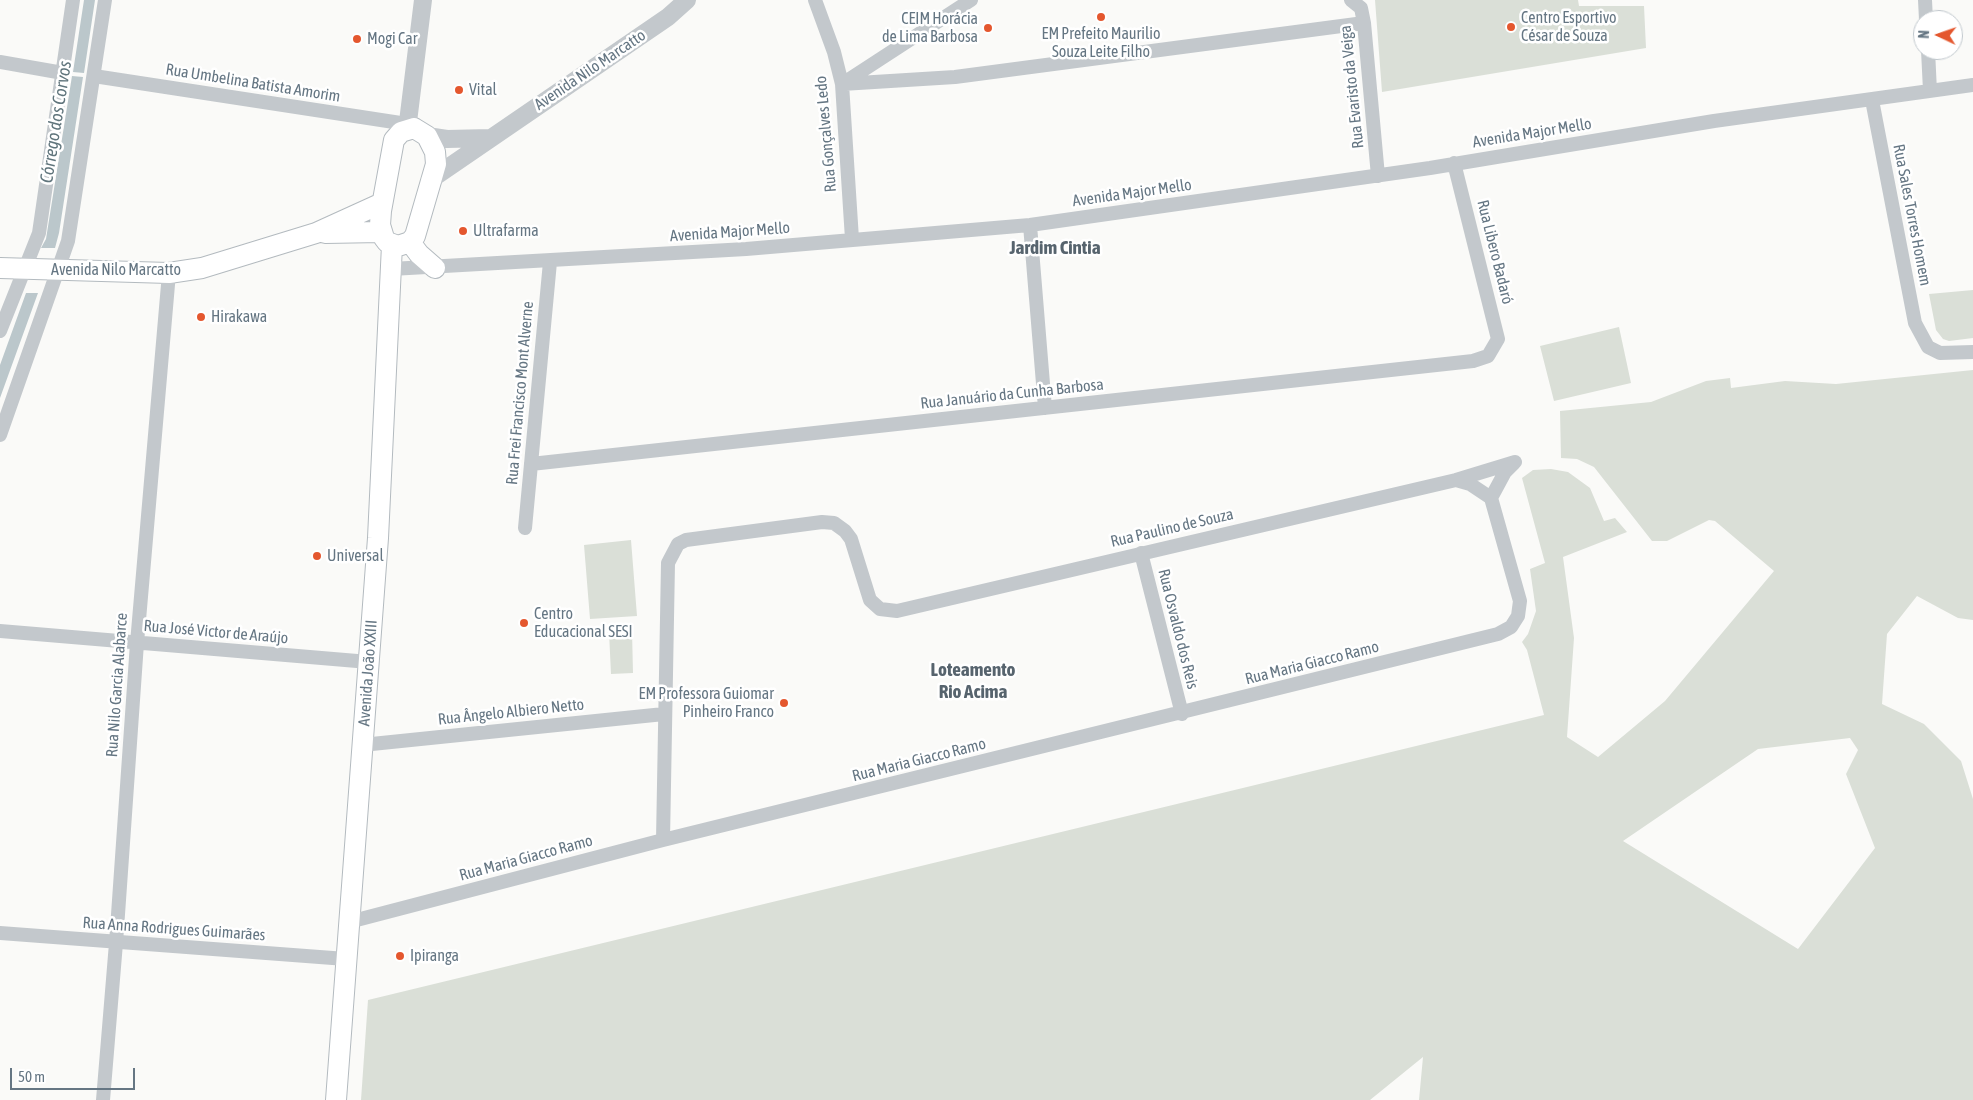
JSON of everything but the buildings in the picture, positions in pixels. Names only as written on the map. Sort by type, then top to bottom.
[{"type":"main road","points":[[407,127],[414,128],[427,136]]},
{"type":"main road","name":"Avenida João XXIII","points":[[336,1100],[378,538],[394,240],[380,218],[392,146],[396,136],[407,127]]},
{"type":"main road","name":"Avenida João XXIII","points":[[394,240],[417,229],[436,164],[435,152],[427,136]]},
{"type":"main road","name":"Avenida Nilo Marcatto","points":[[0,268],[169,273],[202,268],[316,234],[382,203]]},
{"type":"main road","name":"Avenida Nilo Marcatto","points":[[316,234],[394,240]]},
{"type":"main road","points":[[394,240],[419,254],[435,268]]},
{"type":"street","points":[[0,332],[39,233],[73,0]]},
{"type":"street","points":[[0,435],[68,241],[105,0]]},
{"type":"street","points":[[407,127],[424,0]]},
{"type":"street","name":"Avenida Nilo Marcatto","points":[[430,180],[668,17],[687,0]]},
{"type":"street","name":"Rua Gonçalves Ledo","points":[[815,0],[834,52],[842,84],[852,239]]},
{"type":"street","points":[[842,84],[971,0]]},
{"type":"street","name":"Rua Evaristo da Veiga","points":[[1351,0],[1360,8],[1364,23],[1378,176]]},
{"type":"street","points":[[842,84],[955,77],[1364,23]]},
{"type":"street","points":[[1928,60],[1930,91]]},
{"type":"street","points":[[0,62],[63,73]]},
{"type":"street","name":"Rua Umbelina Batista Amorim","points":[[94,76],[407,127]]},
{"type":"street","name":"Avenida Major Mello","points":[[391,269],[550,262],[1030,225],[1378,176],[1714,121],[1973,85]]},
{"type":"street","name":"Rua Sales Torres Homem","points":[[1872,100],[1915,324],[1928,347],[1940,353],[1973,352]]},
{"type":"street","points":[[427,136],[447,139],[490,138]]},
{"type":"street","name":"Rua Libero Badaró","points":[[1454,163],[1498,339],[1494,349]]},
{"type":"street","points":[[1030,225],[1045,408]]},
{"type":"street","name":"Rua Frei Francisco Mont Alverne","points":[[526,528],[550,262]]},
{"type":"street","name":"Rua Nilo Garcia Alabarce","points":[[103,1100],[116,943],[136,643],[169,273]]},
{"type":"street","name":"Rua Januário da Cunha Barbosa","points":[[531,464],[1473,361],[1488,356],[1494,349]]},
{"type":"street","name":"Rua Paulino de Souza","points":[[664,714],[668,563],[678,544],[686,540],[822,522],[834,523],[845,530],[851,539],[870,600],[880,609],[897,611],[1456,480],[1514,462],[1505,472],[1491,498]]},
{"type":"street","points":[[1456,480],[1470,484],[1491,498]]},
{"type":"street","name":"Rua Maria Giacco Ramo","points":[[349,922],[663,840],[1182,714],[1498,634],[1512,627],[1518,616],[1520,601],[1491,498]]},
{"type":"street","name":"Rua Osvaldo dos Reis","points":[[1140,553],[1182,714]]},
{"type":"street","name":"Rua José Victor de Araújo","points":[[0,631],[369,662]]},
{"type":"street","points":[[663,840],[664,714]]},
{"type":"street","name":"Rua Ângelo Albiero Netto","points":[[362,745],[664,714]]},
{"type":"street","name":"Rua Anna Rodrigues Guimarães","points":[[0,933],[346,959]]},
{"type":"shaded area","points":[[84,0],[95,0],[84,73],[73,72]]},
{"type":"shaded area","name":"Centro Esportivo César de Souza","points":[[1375,0],[1578,0],[1579,6],[1644,6],[1646,48],[1382,92]]},
{"type":"shaded area","points":[[72,76],[83,77],[59,233],[55,248],[41,248],[46,239]]},
{"type":"shaded area","points":[[1973,290],[1973,338],[1949,341],[1943,339],[1936,330],[1929,294]]},
{"type":"shaded area","points":[[26,293],[38,293],[0,398],[0,365]]},
{"type":"shaded area","points":[[1619,327],[1631,383],[1554,401],[1540,346]]},
{"type":"shaded area","points":[[1973,370],[1973,620],[1958,618],[1917,596],[1887,634],[1882,704],[1924,724],[1961,761],[1973,799],[1973,1100],[1419,1100],[1423,1057],[1370,1100],[361,1100],[368,1000],[1544,715],[1527,650],[1522,642],[1528,634],[1536,611],[1530,569],[1545,563],[1522,478],[1533,470],[1551,469],[1568,472],[1590,488],[1604,521],[1615,518],[1627,532],[1563,557],[1574,638],[1567,737],[1598,757],[1665,701],[1774,571],[1715,521],[1709,520],[1667,541],[1652,541],[1594,467],[1577,459],[1561,458],[1560,411],[1651,402],[1706,381],[1730,378],[1731,388],[1785,381],[1836,384]],"holes":[[[1850,738],[1858,750],[1846,774],[1875,848],[1798,949],[1623,841],[1758,749]]]},
{"type":"shaded area","points":[[631,540],[637,616],[590,619],[584,545]]},
{"type":"shaded area","points":[[632,631],[633,673],[611,674],[609,632]]},
{"type":"place","name":"EM Prefeito Maurilio Souza Leite Filho","points":[[1101,17]]},
{"type":"place","name":"Centro Esportivo César de Souza","points":[[1511,27]]},
{"type":"place","name":"CEIM Horácia de Lima Barbosa","points":[[988,28]]},
{"type":"place","name":"Mogi Car","points":[[357,39]]},
{"type":"place","name":"Vital","points":[[459,90]]},
{"type":"place","name":"Ultrafarma","points":[[463,231]]},
{"type":"place","name":"Hirakawa","points":[[201,317]]},
{"type":"place","name":"Universal","points":[[317,556]]},
{"type":"place","name":"Centro Educacional SESI","points":[[524,623]]},
{"type":"place","name":"EM Professora Guiomar Pinheiro Franco","points":[[784,703]]},
{"type":"place","name":"Ipiranga","points":[[400,956]]},
{"type":"district","name":"Jardim Cintia","points":[[1055,248]]},
{"type":"district","name":"Loteamento Rio Acima","points":[[973,681]]},
{"type":"water label","name":"Córrego dos Corvos","points":[[56,122]]}]
